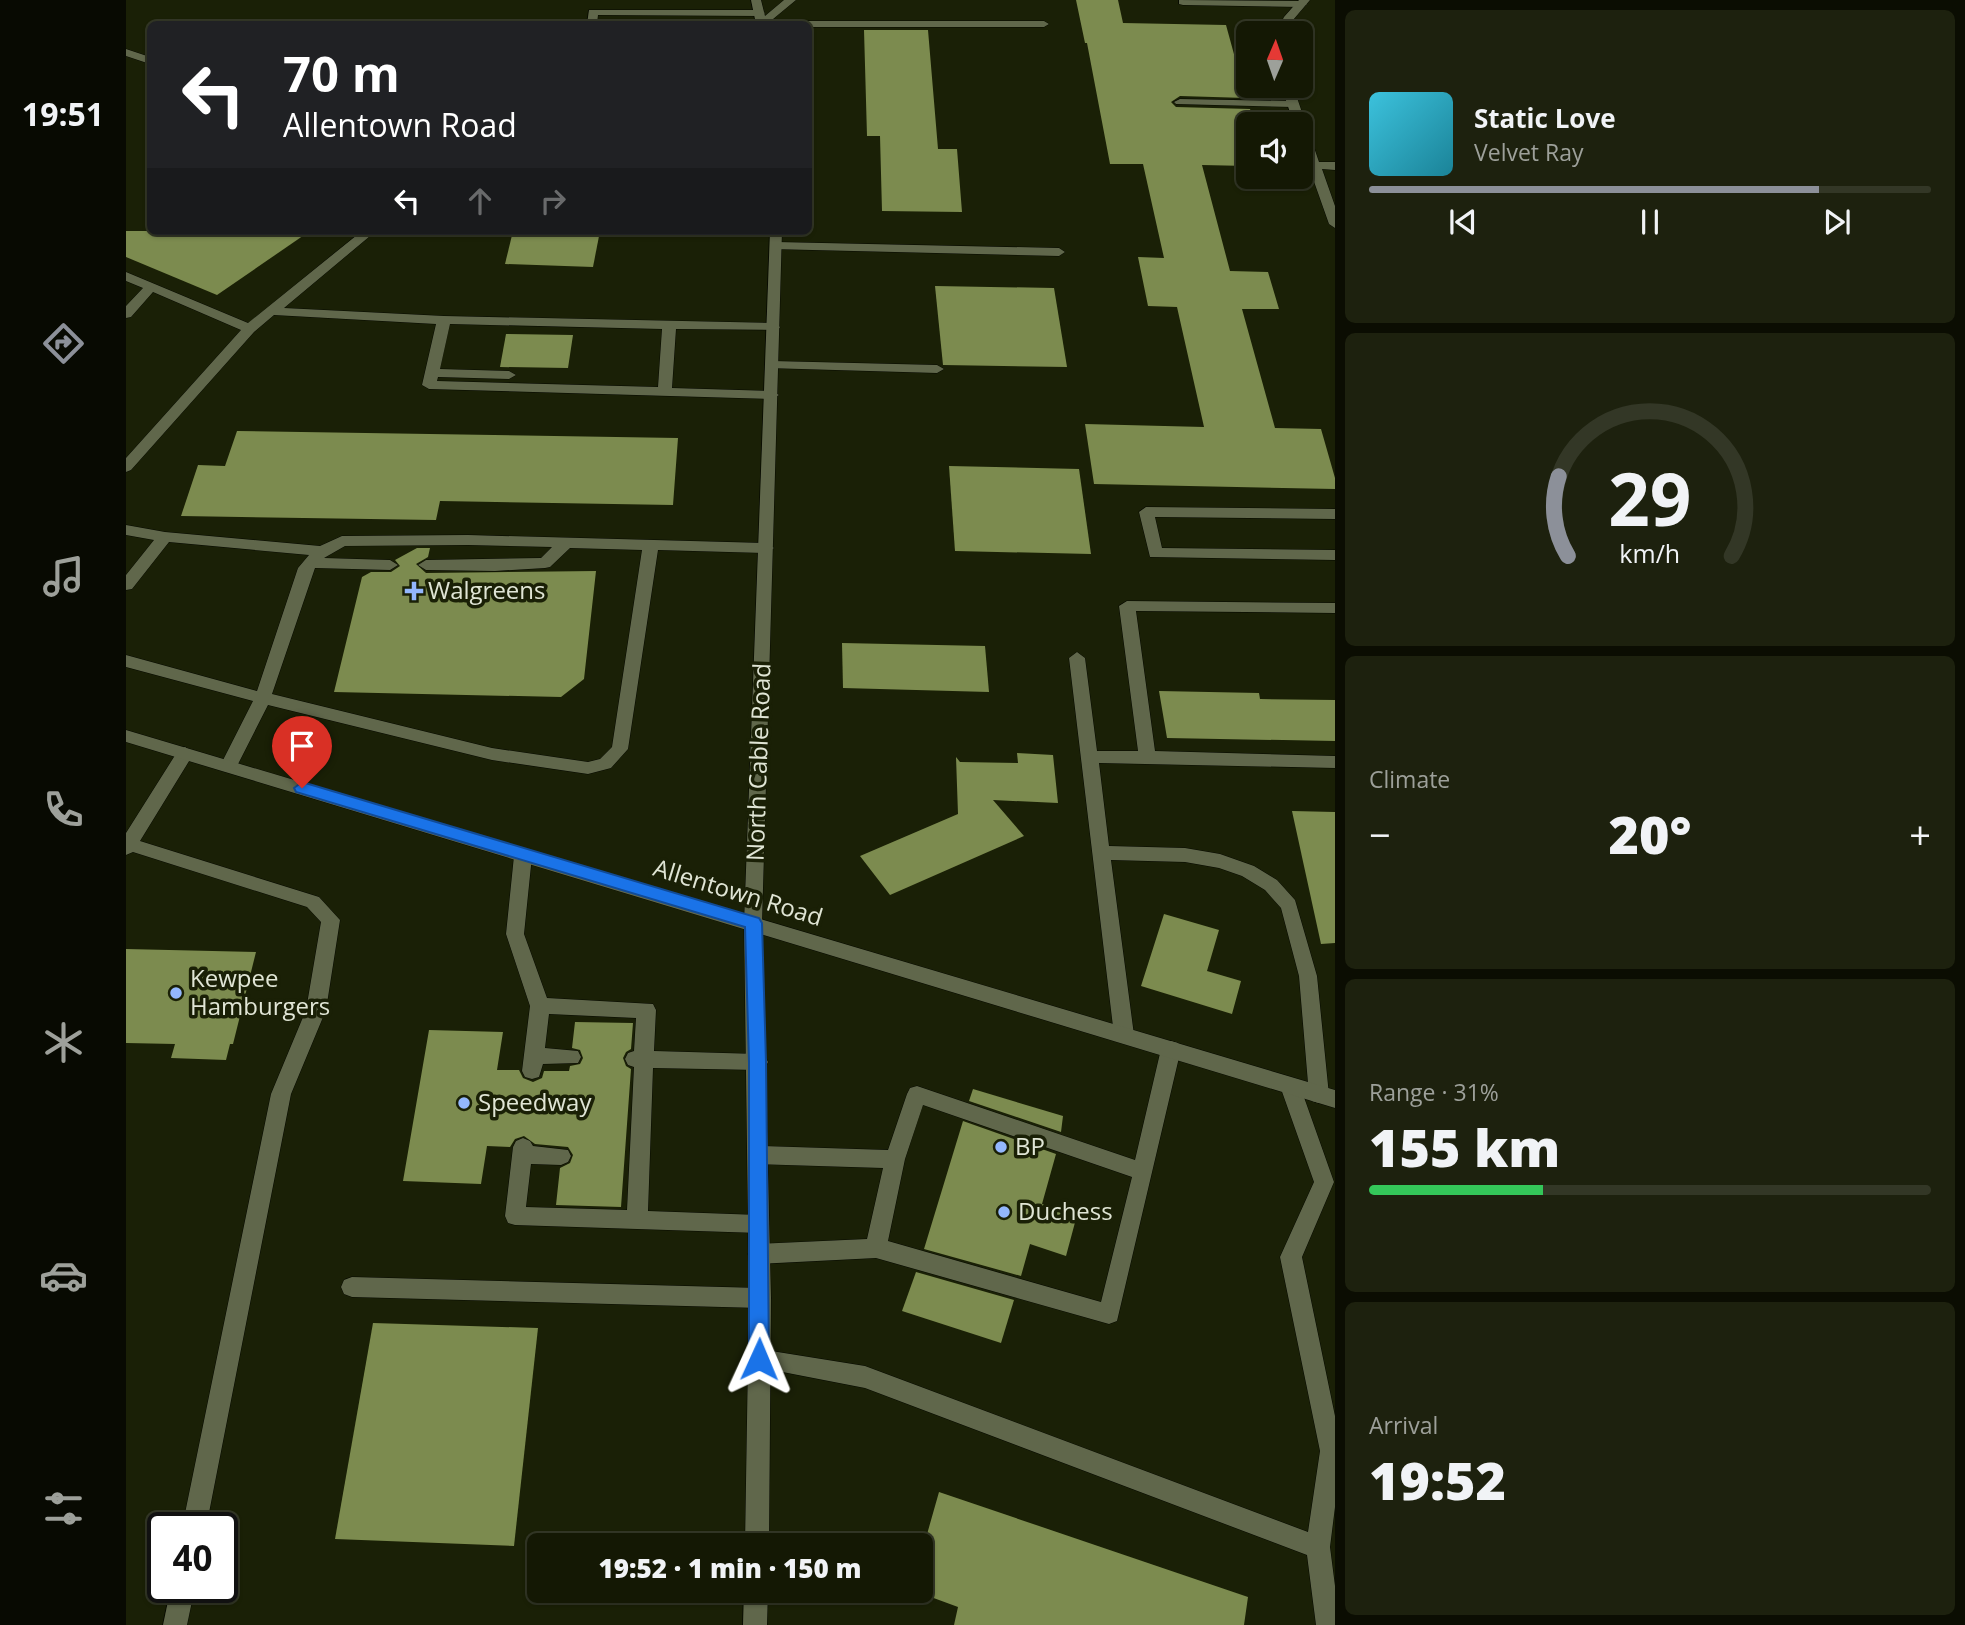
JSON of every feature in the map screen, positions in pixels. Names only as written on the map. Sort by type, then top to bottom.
[{"type":"street","points":[[593,0],[592,18],[761,21],[791,0]]},
{"type":"street","points":[[717,0],[717,19]]},
{"type":"street","points":[[756,0],[761,21]]},
{"type":"street","points":[[1183,2],[1303,2]]},
{"type":"street","points":[[1286,21],[1303,2]]},
{"type":"street","points":[[812,24],[1044,24]]},
{"type":"street","points":[[126,52],[147,60]]},
{"type":"street","points":[[1291,98],[1296,112]]},
{"type":"street","points":[[1180,102],[1293,104]]},
{"type":"street","points":[[1313,161],[1335,225]]},
{"type":"street","points":[[1314,164],[1335,166]]},
{"type":"street","points":[[126,467],[249,329],[365,235]]},
{"type":"street","points":[[776,239],[1059,252]]},
{"type":"street","name":"North Cable Road","points":[[757,1533],[760,1298],[758,1062],[753,923],[776,239]]},
{"type":"street","points":[[126,276],[249,329]]},
{"type":"street","points":[[126,314],[151,287]]},
{"type":"street","points":[[273,311],[444,320],[669,327],[774,327]]},
{"type":"street","points":[[444,320],[429,385],[772,395]]},
{"type":"street","points":[[665,392],[669,327]]},
{"type":"street","points":[[772,365],[937,369]]},
{"type":"street","points":[[1335,513],[1146,512],[1155,552],[1335,555]]},
{"type":"street","points":[[126,530],[390,565]]},
{"type":"street","points":[[126,584],[165,537]]},
{"type":"street","points":[[229,766],[263,698],[306,568],[316,557],[342,541],[567,542],[766,548]]},
{"type":"street","points":[[426,565],[495,566],[545,563],[567,542]]},
{"type":"street","points":[[126,661],[263,698],[492,754],[588,768],[606,764],[620,749],[652,544]]},
{"type":"street","points":[[1147,757],[1127,606],[1335,608]]},
{"type":"street","points":[[1077,658],[1124,1035]]},
{"type":"street","name":"Allentown Road","points":[[126,736],[1327,1097]]},
{"type":"street","points":[[185,753],[127,846],[305,899],[313,902],[331,919],[316,1010],[281,1094],[197,1512]]},
{"type":"street","points":[[1090,757],[1335,762]]},
{"type":"street","points":[[1101,853],[1185,855],[1220,861],[1248,871],[1271,885],[1289,905],[1308,976],[1327,1097]]},
{"type":"street","points":[[523,856],[515,934],[540,1006],[533,1063],[571,1057]]},
{"type":"street","points":[[540,1006],[646,1010],[638,1059],[632,1158],[637,1218]]},
{"type":"street","points":[[759,1254],[876,1248],[1109,1314],[1171,1049]]},
{"type":"street","points":[[638,1059],[758,1062]]},
{"type":"street","points":[[1290,1086],[1324,1182],[1291,1257],[1331,1451],[1318,1547],[1328,1625]]},
{"type":"street","points":[[876,1248],[895,1159],[918,1094],[1143,1172]]},
{"type":"street","points":[[561,1156],[523,1151],[515,1216],[759,1224]]},
{"type":"street","points":[[758,1154],[895,1159]]},
{"type":"street","points":[[352,1287],[760,1298]]},
{"type":"street","points":[[759,1359],[864,1377],[1318,1547]]},
{"type":"street","points":[[175,1625],[180,1603]]},
{"type":"street","points":[[755,1625],[756,1603]]},
{"type":"building","points":[[1076,0],[1118,0],[1123,23],[1226,25],[1236,62],[1236,98],[1180,96],[1171,102],[1176,107],[1250,109],[1251,112],[1236,112],[1236,166],[1202,165],[1230,271],[1268,272],[1279,309],[1242,309],[1275,428],[1321,429],[1335,478],[1335,489],[1094,484],[1085,424],[1204,427],[1177,307],[1148,306],[1138,257],[1164,258],[1143,164],[1110,164]]},
{"type":"building","points":[[864,30],[928,30],[938,149],[957,149],[962,212],[882,211],[880,136],[867,136]]},
{"type":"building","points":[[126,231],[147,231],[147,235],[304,235],[217,295],[126,257]]},
{"type":"building","points":[[512,235],[599,235],[593,267],[505,264]]},
{"type":"building","points":[[935,286],[1054,288],[1067,367],[943,365]]},
{"type":"building","points":[[506,334],[573,335],[568,368],[500,367]]},
{"type":"building","points":[[237,431],[678,438],[673,505],[440,501],[436,520],[181,516],[198,465],[225,466]]},
{"type":"building","points":[[949,466],[1079,469],[1091,554],[955,551]]},
{"type":"building","name":"Walgreens","points":[[417,548],[430,548],[428,557],[416,564],[426,573],[596,571],[584,679],[561,697],[334,692],[362,577],[371,572],[391,572],[400,566],[395,560]]},
{"type":"building","points":[[842,643],[985,646],[989,692],[843,688]]},
{"type":"building","points":[[1159,691],[1259,693],[1260,699],[1335,700],[1335,741],[1167,738]]},
{"type":"building","points":[[1017,753],[1053,755],[1058,803],[993,800],[1024,836],[890,895],[860,856],[958,814],[956,757],[960,762],[1018,763]]},
{"type":"building","points":[[1292,811],[1335,812],[1335,943],[1321,944]]},
{"type":"building","points":[[1164,914],[1219,930],[1207,971],[1241,981],[1232,1014],[1141,986]]},
{"type":"building","points":[[126,949],[256,952],[233,1044],[230,1044],[226,1060],[171,1058],[175,1044],[126,1043]]},
{"type":"building","points":[[575,1022],[633,1023],[631,1049],[623,1058],[626,1066],[631,1069],[621,1207],[556,1205],[560,1168],[570,1163],[573,1155],[568,1147],[535,1144],[524,1136],[515,1139],[510,1147],[487,1146],[481,1184],[403,1181],[429,1030],[503,1032],[497,1070],[519,1070],[523,1078],[533,1082],[542,1078],[544,1071],[569,1071],[570,1066],[580,1064],[583,1058],[580,1050],[572,1048]]},
{"type":"building","points":[[973,1089],[1063,1116],[1061,1132],[969,1101]]},
{"type":"building","points":[[963,1121],[1056,1154],[1042,1204],[1077,1215],[1066,1256],[1030,1244],[1021,1276],[924,1249]]},
{"type":"building","points":[[916,1272],[1014,1300],[1001,1343],[902,1311]]},
{"type":"building","points":[[373,1323],[538,1328],[514,1546],[335,1539]]},
{"type":"building","points":[[939,1492],[1248,1597],[1244,1625],[954,1625],[958,1607],[933,1598],[933,1533],[927,1533]]},
{"type":"place","name":"Walgreens","points":[[414,591]]},
{"type":"place","name":"Kewpee Hamburgers","points":[[176,993]]},
{"type":"place","name":"Speedway","points":[[464,1103]]},
{"type":"place","name":"BP","points":[[1001,1147]]},
{"type":"place","name":"Duchess","points":[[1004,1212]]},
{"type":"route","points":[[302,788],[753,923],[758,1062],[759,1359]]}]
